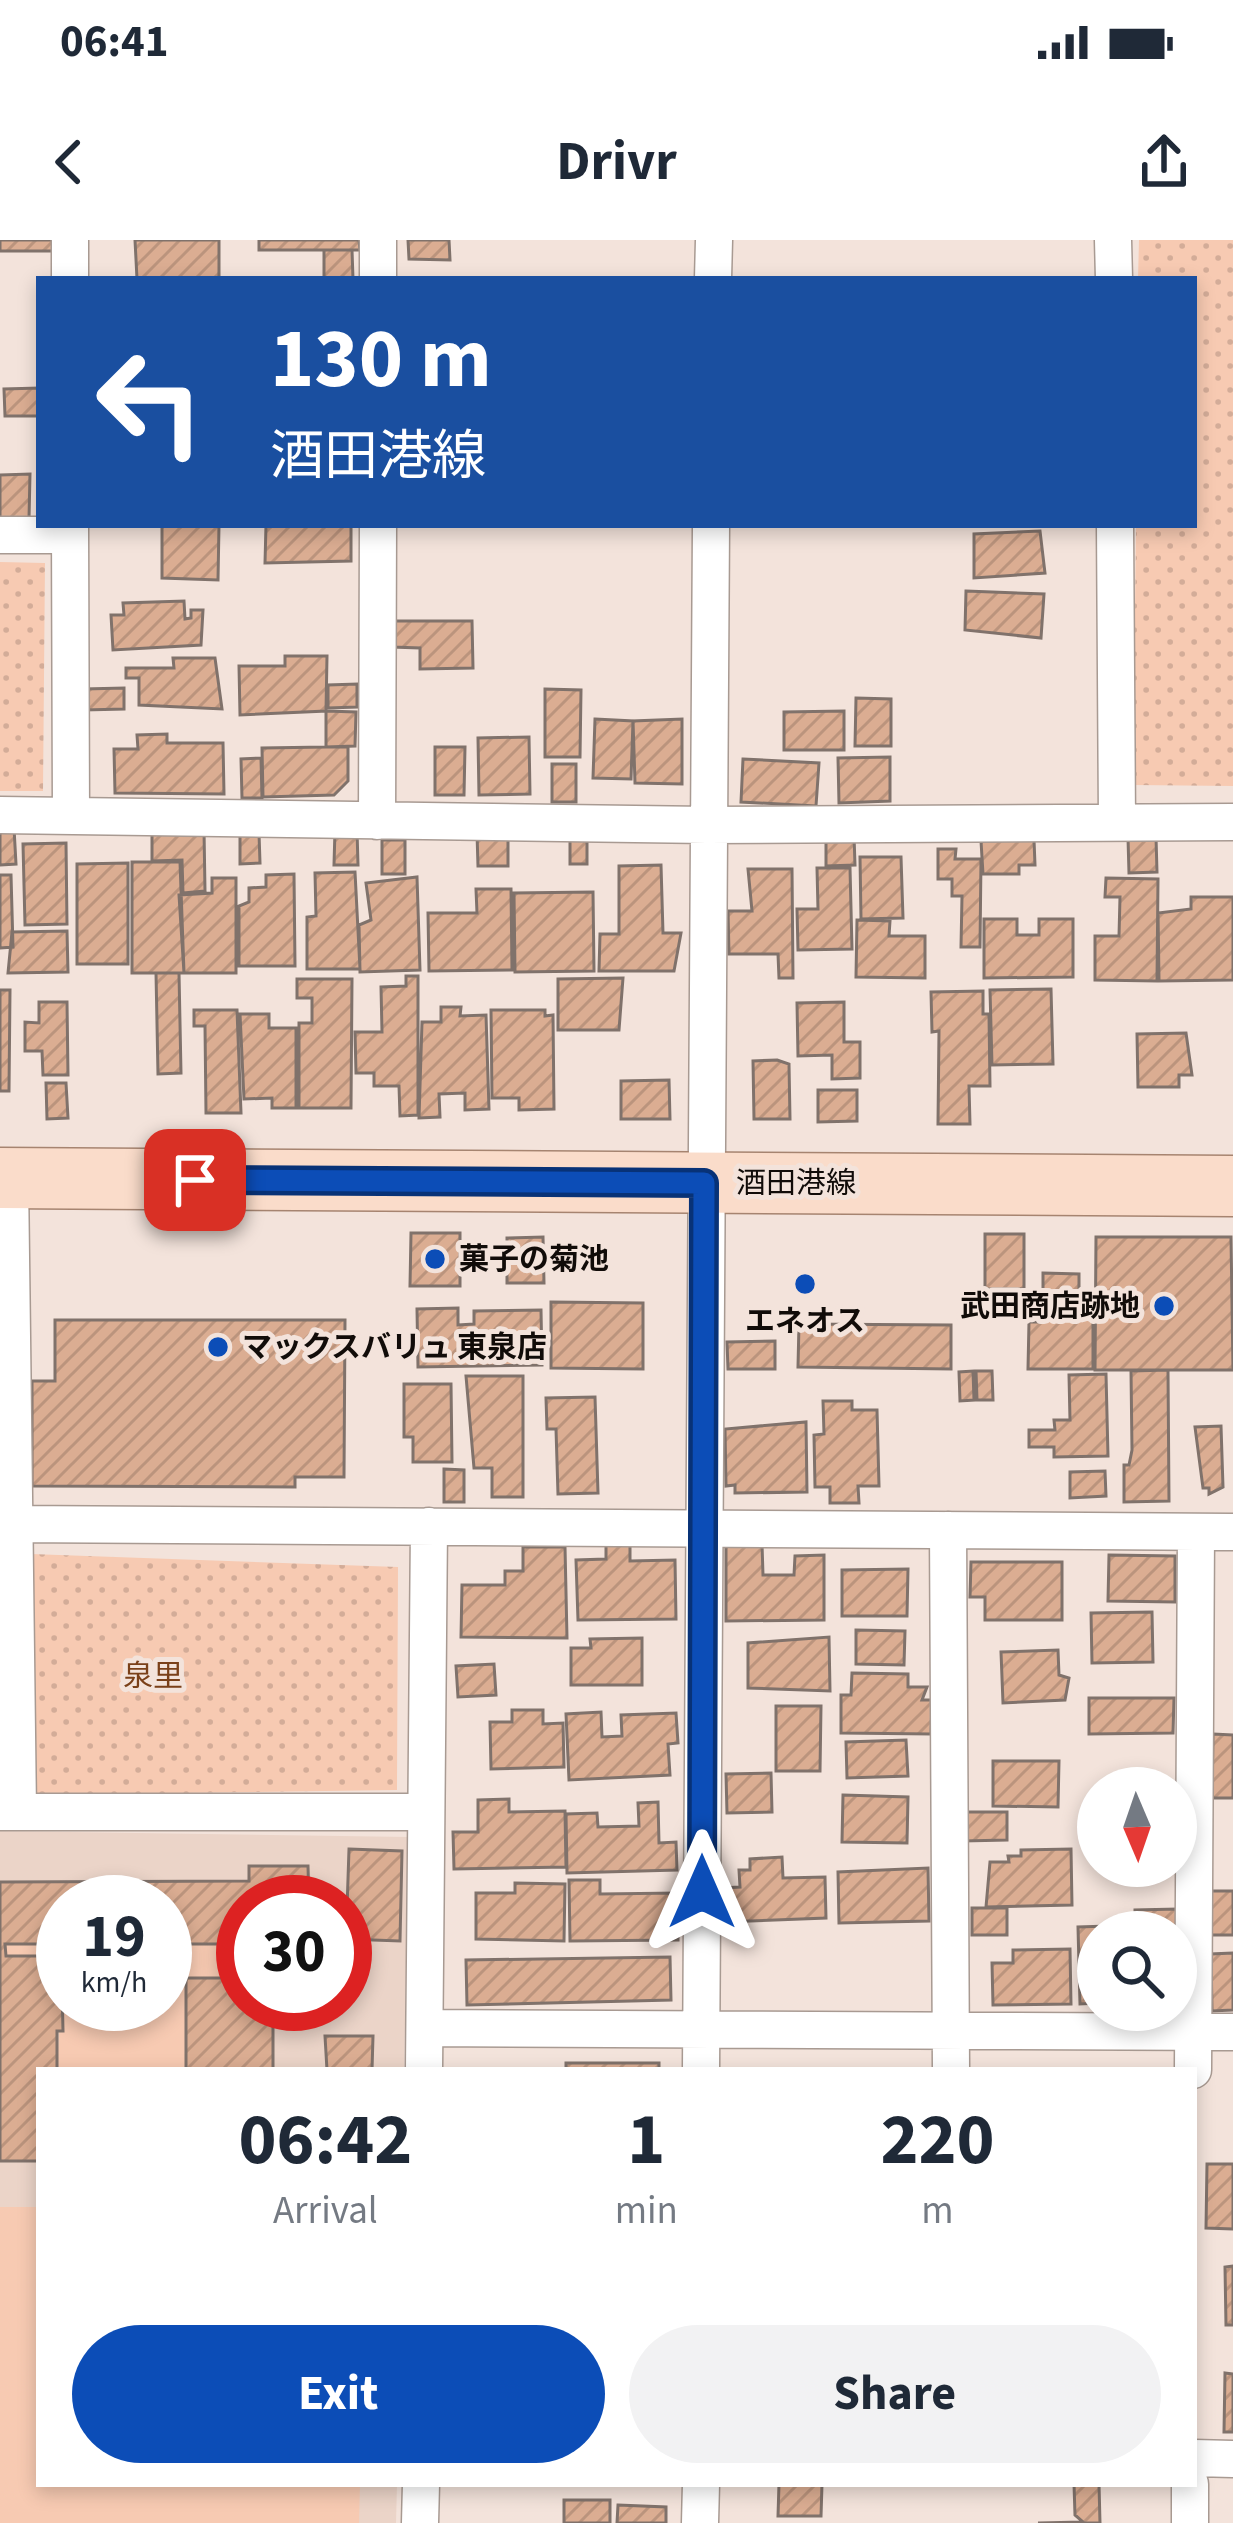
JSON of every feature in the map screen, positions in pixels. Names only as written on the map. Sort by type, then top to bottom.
[{"type":"main road","name":"酒田港線","points":[[5,1178],[1233,1186]]},
{"type":"street","points":[[70,240],[70,276]]},
{"type":"street","points":[[378,240],[378,276]]},
{"type":"street","points":[[713,276],[714,240]]},
{"type":"street","points":[[1113,240],[1114,276]]},
{"type":"street","points":[[377,820],[378,528]]},
{"type":"street","points":[[701,2067],[711,528]]},
{"type":"street","points":[[1115,528],[1117,822]]},
{"type":"street","points":[[0,535],[70,530],[71,816]]},
{"type":"street","points":[[0,815],[707,825],[1233,822]]},
{"type":"street","points":[[5,1178],[9,1812],[426,1812]]},
{"type":"street","points":[[6,1524],[1215,1532],[1193,2067]]},
{"type":"street","points":[[424,2067],[429,1526]]},
{"type":"street","points":[[948,1530],[951,2067]]},
{"type":"street","points":[[424,2028],[1233,2032]]},
{"type":"street","points":[[1197,2458],[1233,2459]]},
{"type":"street","points":[[420,2523],[421,2487]]},
{"type":"street","points":[[700,2487],[700,2523]]},
{"type":"street","points":[[1190,2487],[1190,2523]]},
{"type":"shaded area","points":[[0,1831],[409,1837],[404,2067],[36,2067],[36,2487],[397,2487],[396,2523],[0,2523]]},
{"type":"green space","points":[[1139,240],[1233,240],[1233,786],[1133,785],[1136,528],[1197,528],[1197,276],[1138,276]]},
{"type":"green space","points":[[0,562],[45,563],[43,791],[0,791]]},
{"type":"green space","name":"泉里","points":[[31,1554],[398,1567],[397,1790],[35,1795]]},
{"type":"green space","points":[[5,1944],[36,1944],[36,1956],[6,1956]]},
{"type":"green space","points":[[192,1944],[216,1944],[216,1978],[192,1978]]},
{"type":"green space","points":[[59,2031],[186,2031],[186,2067],[57,2067]]},
{"type":"green space","points":[[0,2207],[36,2207],[36,2487],[360,2487],[359,2523],[0,2523]]},
{"type":"building","points":[[0,240],[56,240],[57,251],[0,251]]},
{"type":"building","points":[[135,240],[219,240],[219,276],[137,276]]},
{"type":"building","points":[[259,240],[359,240],[360,250],[259,250]]},
{"type":"building","points":[[408,240],[449,240],[450,260],[409,259]]},
{"type":"building","points":[[324,250],[352,250],[353,276],[324,276]]},
{"type":"building","points":[[36,388],[36,416],[5,416],[4,389]]},
{"type":"building","points":[[30,474],[29,519],[0,520],[0,475]]},
{"type":"building","points":[[162,528],[219,528],[218,580],[162,578]]},
{"type":"building","points":[[266,528],[351,528],[351,561],[265,563]]},
{"type":"building","points":[[1040,531],[1045,573],[974,578],[974,534]]},
{"type":"building","points":[[966,591],[1044,594],[1041,638],[965,630]]},
{"type":"building","points":[[184,601],[185,619],[191,618],[191,610],[203,610],[201,645],[113,650],[111,615],[124,615],[123,603]]},
{"type":"building","points":[[391,621],[472,621],[473,668],[420,669],[420,648],[392,647]]},
{"type":"building","points":[[285,656],[327,656],[326,711],[240,715],[239,666],[285,666]]},
{"type":"building","points":[[173,658],[215,658],[222,709],[139,705],[139,678],[126,678],[126,668],[174,668]]},
{"type":"building","points":[[357,684],[357,707],[328,708],[328,685]]},
{"type":"building","points":[[124,688],[124,709],[84,710],[84,689]]},
{"type":"building","points":[[545,689],[581,690],[580,757],[545,757]]},
{"type":"building","points":[[856,698],[891,699],[891,746],[855,746]]},
{"type":"building","points":[[326,711],[356,712],[355,746],[326,747]]},
{"type":"building","points":[[844,711],[844,750],[784,750],[784,712]]},
{"type":"building","points":[[595,719],[633,721],[631,779],[593,778]]},
{"type":"building","points":[[682,719],[682,784],[635,783],[633,721]]},
{"type":"building","points":[[167,734],[167,743],[223,743],[224,794],[115,793],[114,749],[138,749],[137,735]]},
{"type":"building","points":[[529,737],[530,794],[479,795],[478,738]]},
{"type":"building","points":[[348,747],[348,781],[334,795],[263,797],[262,748]]},
{"type":"building","points":[[435,747],[465,747],[464,795],[435,795]]},
{"type":"building","points":[[890,757],[890,801],[839,803],[838,758]]},
{"type":"building","points":[[261,758],[262,798],[242,798],[241,759]]},
{"type":"building","points":[[743,759],[819,763],[816,806],[741,802]]},
{"type":"building","points":[[552,764],[576,764],[576,802],[552,802]]},
{"type":"building","points":[[0,828],[14,828],[16,864],[0,865]]},
{"type":"building","points":[[152,830],[204,830],[205,891],[183,893],[182,860],[152,861]]},
{"type":"building","points":[[335,830],[357,830],[358,865],[334,865]]},
{"type":"building","points":[[508,832],[508,866],[478,866],[477,833]]},
{"type":"building","points":[[240,833],[259,833],[260,863],[240,864]]},
{"type":"building","points":[[854,836],[855,865],[826,866],[826,837]]},
{"type":"building","points":[[1156,837],[1157,872],[1129,873],[1128,838]]},
{"type":"building","points":[[382,840],[405,840],[405,874],[382,874]]},
{"type":"building","points":[[570,840],[587,840],[587,864],[570,864]]},
{"type":"building","points":[[1034,840],[1035,865],[1019,865],[1019,874],[983,874],[981,841]]},
{"type":"building","points":[[66,843],[67,924],[25,925],[23,844]]},
{"type":"building","points":[[938,849],[956,849],[955,859],[981,859],[980,947],[961,947],[962,896],[952,896],[952,879],[938,879]]},
{"type":"building","points":[[860,857],[901,857],[903,918],[861,919]]},
{"type":"building","points":[[132,862],[180,862],[184,973],[132,973]]},
{"type":"building","points":[[128,863],[128,964],[77,964],[77,864]]},
{"type":"building","points":[[661,865],[663,933],[681,933],[674,971],[599,971],[600,934],[619,934],[619,866]]},
{"type":"building","points":[[817,868],[850,868],[852,949],[798,950],[797,909],[818,909]]},
{"type":"building","points":[[748,869],[792,869],[793,978],[779,978],[778,954],[729,954],[728,911],[752,911]]},
{"type":"building","points":[[355,872],[360,969],[307,969],[307,917],[316,916],[315,873]]},
{"type":"building","points":[[294,874],[295,966],[239,966],[239,906],[249,902],[249,888],[266,887],[266,875]]},
{"type":"building","points":[[0,875],[11,875],[13,947],[0,948]]},
{"type":"building","points":[[417,877],[420,970],[360,972],[359,925],[371,920],[366,883]]},
{"type":"building","points":[[212,878],[236,878],[236,973],[184,973],[179,895],[212,893]]},
{"type":"building","points":[[1106,878],[1158,879],[1157,981],[1095,980],[1095,936],[1119,936],[1120,897],[1105,897]]},
{"type":"building","points":[[476,889],[511,889],[512,970],[429,971],[428,913],[477,913]]},
{"type":"building","points":[[593,892],[594,971],[515,972],[514,893]]},
{"type":"building","points":[[1191,897],[1233,897],[1233,980],[1159,981],[1158,913],[1191,909]]},
{"type":"building","points":[[984,919],[1017,919],[1017,935],[1039,935],[1039,919],[1073,919],[1073,977],[984,978]]},
{"type":"building","points":[[857,920],[890,921],[889,936],[925,936],[925,978],[856,977]]},
{"type":"building","points":[[67,931],[68,972],[8,973],[12,932]]},
{"type":"building","points":[[156,973],[179,973],[181,1073],[158,1074]]},
{"type":"building","points":[[406,976],[418,976],[418,1115],[400,1116],[399,1086],[374,1086],[374,1073],[356,1073],[355,1032],[382,1032],[381,987],[406,986]]},
{"type":"building","points":[[623,978],[619,1030],[558,1030],[558,979]]},
{"type":"building","points":[[297,979],[352,979],[351,1108],[299,1108],[299,1023],[312,1023],[312,998],[297,998]]},
{"type":"building","points":[[1051,989],[1053,1064],[992,1065],[990,990]]},
{"type":"building","points":[[0,990],[10,990],[9,1091],[0,1091]]},
{"type":"building","points":[[983,991],[983,1014],[989,1014],[990,1086],[969,1086],[970,1124],[938,1124],[939,1031],[932,1032],[931,992]]},
{"type":"building","points":[[39,1002],[67,1002],[68,1075],[43,1075],[42,1051],[25,1051],[25,1022],[39,1023]]},
{"type":"building","points":[[844,1002],[844,1042],[860,1042],[860,1078],[832,1079],[832,1055],[798,1056],[797,1003]]},
{"type":"building","points":[[441,1007],[461,1007],[460,1016],[486,1015],[489,1109],[465,1110],[465,1093],[439,1094],[440,1117],[419,1118],[422,1022],[441,1022]]},
{"type":"building","points":[[194,1010],[237,1010],[241,1113],[206,1113],[205,1026],[194,1026]]},
{"type":"building","points":[[491,1010],[545,1010],[545,1016],[553,1015],[554,1109],[519,1110],[519,1098],[492,1098]]},
{"type":"building","points":[[240,1014],[269,1014],[269,1028],[296,1028],[296,1108],[272,1108],[272,1098],[244,1099]]},
{"type":"building","points":[[1186,1033],[1192,1075],[1179,1075],[1179,1087],[1138,1087],[1137,1034]]},
{"type":"building","points":[[753,1061],[789,1064],[790,1119],[754,1119]]},
{"type":"building","points":[[669,1080],[670,1119],[621,1119],[621,1081]]},
{"type":"building","points":[[46,1083],[66,1083],[68,1118],[47,1119]]},
{"type":"building","points":[[818,1090],[857,1090],[857,1121],[818,1122]]},
{"type":"building","name":"菓子の菊池","points":[[411,1233],[460,1233],[460,1286],[410,1286]]},
{"type":"building","points":[[985,1234],[1024,1234],[1024,1289],[985,1289]]},
{"type":"building","points":[[543,1237],[544,1283],[507,1283],[507,1238]]},
{"type":"building","name":"武田商店跡地","points":[[1096,1237],[1231,1237],[1233,1370],[1095,1370]]},
{"type":"building","points":[[1043,1273],[1079,1274],[1079,1295],[1088,1295],[1093,1323],[1093,1369],[1028,1369],[1029,1322],[1043,1322]]},
{"type":"building","points":[[551,1302],[643,1303],[643,1369],[551,1368]]},
{"type":"building","points":[[458,1308],[458,1325],[474,1324],[474,1311],[541,1310],[542,1365],[418,1367],[417,1309]]},
{"type":"building","points":[[55,1320],[345,1320],[344,1477],[295,1477],[295,1487],[32,1486],[32,1381],[55,1381]]},
{"type":"building","points":[[799,1324],[951,1325],[951,1369],[798,1367]]},
{"type":"building","points":[[775,1341],[775,1369],[728,1369],[727,1342]]},
{"type":"building","points":[[1168,1370],[1169,1501],[1124,1502],[1124,1465],[1129,1465],[1132,1450],[1131,1371]]},
{"type":"building","points":[[973,1371],[974,1400],[960,1401],[959,1372]]},
{"type":"building","points":[[976,1371],[992,1371],[993,1400],[977,1400]]},
{"type":"building","points":[[1106,1374],[1108,1456],[1054,1457],[1054,1447],[1029,1447],[1029,1430],[1055,1430],[1054,1420],[1070,1420],[1069,1375]]},
{"type":"building","points":[[466,1376],[523,1376],[523,1497],[492,1497],[492,1468],[474,1468]]},
{"type":"building","points":[[404,1384],[451,1384],[452,1462],[413,1462],[413,1437],[404,1437]]},
{"type":"building","points":[[595,1397],[598,1493],[558,1494],[556,1429],[547,1429],[546,1398]]},
{"type":"building","points":[[823,1401],[852,1401],[852,1410],[877,1410],[879,1486],[858,1486],[859,1503],[830,1503],[830,1487],[815,1487],[814,1435],[824,1434]]},
{"type":"building","points":[[806,1422],[807,1492],[735,1493],[735,1485],[726,1486],[725,1429]]},
{"type":"building","points":[[1221,1426],[1223,1487],[1209,1494],[1209,1488],[1203,1488],[1195,1427]]},
{"type":"building","points":[[444,1469],[464,1470],[464,1502],[444,1502]]},
{"type":"building","points":[[1105,1471],[1106,1496],[1070,1498],[1070,1472]]},
{"type":"building","points":[[630,1541],[630,1561],[675,1560],[676,1619],[578,1620],[576,1560],[606,1559],[606,1542]]},
{"type":"building","points":[[726,1544],[762,1544],[763,1575],[794,1575],[795,1556],[824,1555],[824,1620],[726,1621]]},
{"type":"building","points":[[523,1547],[565,1547],[567,1638],[461,1637],[462,1585],[505,1585],[505,1571],[523,1571]]},
{"type":"building","points":[[1109,1555],[1175,1556],[1175,1602],[1108,1601]]},
{"type":"building","points":[[971,1562],[1062,1562],[1062,1620],[985,1620],[985,1597],[970,1597]]},
{"type":"building","points":[[908,1569],[907,1616],[842,1616],[842,1570]]},
{"type":"building","points":[[1152,1612],[1153,1662],[1092,1663],[1091,1613]]},
{"type":"building","points":[[856,1630],[905,1631],[904,1665],[856,1664]]},
{"type":"building","points":[[829,1637],[830,1691],[748,1688],[748,1643]]},
{"type":"building","points":[[642,1638],[642,1685],[571,1685],[571,1648],[591,1648],[590,1639]]},
{"type":"building","points":[[1058,1650],[1059,1675],[1069,1678],[1065,1700],[1003,1703],[1001,1652]]},
{"type":"building","points":[[494,1664],[496,1695],[458,1697],[456,1666]]},
{"type":"building","points":[[852,1673],[908,1674],[908,1687],[927,1687],[922,1700],[932,1700],[931,1734],[841,1733],[841,1695],[851,1695]]},
{"type":"building","points":[[1089,1698],[1174,1698],[1173,1733],[1089,1734]]},
{"type":"building","points":[[776,1706],[821,1706],[820,1771],[776,1771]]},
{"type":"building","points":[[512,1710],[543,1710],[543,1724],[563,1723],[564,1767],[491,1769],[490,1722],[512,1722]]},
{"type":"building","points":[[601,1712],[602,1737],[622,1736],[621,1715],[676,1713],[678,1743],[668,1744],[670,1775],[569,1780],[566,1714]]},
{"type":"building","points":[[1213,1734],[1233,1735],[1233,1798],[1212,1798]]},
{"type":"building","points":[[906,1740],[908,1776],[847,1778],[846,1742]]},
{"type":"building","points":[[993,1761],[1059,1761],[1058,1807],[993,1806]]},
{"type":"building","points":[[771,1773],[772,1812],[727,1813],[726,1774]]},
{"type":"building","points":[[843,1795],[908,1797],[907,1843],[842,1842]]},
{"type":"building","points":[[509,1799],[509,1812],[565,1811],[566,1867],[454,1869],[453,1832],[478,1832],[478,1800]]},
{"type":"building","points":[[658,1802],[659,1843],[676,1842],[677,1870],[567,1873],[566,1814],[597,1813],[598,1827],[639,1826],[638,1803]]},
{"type":"building","points":[[962,1812],[1007,1812],[1007,1840],[963,1841]]},
{"type":"building","points":[[349,1849],[402,1851],[400,1941],[372,1940],[372,1875],[348,1875]]},
{"type":"building","points":[[1071,1849],[1072,1905],[986,1907],[990,1862],[1009,1862],[1008,1856],[1021,1856],[1021,1850]]},
{"type":"building","points":[[782,1857],[783,1878],[825,1877],[826,1918],[724,1922],[722,1888],[740,1887],[739,1870],[750,1870],[750,1859]]},
{"type":"building","points":[[249,1866],[308,1866],[308,1875],[249,1875]]},
{"type":"building","points":[[928,1868],[929,1921],[839,1923],[838,1872]]},
{"type":"building","points":[[569,1880],[600,1880],[600,1894],[678,1893],[678,1940],[570,1941]]},
{"type":"building","points":[[192,1881],[216,1881],[216,1944],[192,1944]]},
{"type":"building","points":[[0,1882],[36,1882],[36,1944],[5,1944],[6,1956],[36,1956],[36,2031],[57,2031],[57,2067],[36,2067],[36,2161],[0,2161]]},
{"type":"building","points":[[515,1883],[565,1884],[564,1941],[476,1939],[476,1893],[515,1893]]},
{"type":"building","points":[[1207,1891],[1233,1891],[1233,1935],[1208,1935]]},
{"type":"building","points":[[972,1908],[1007,1908],[1007,1935],[972,1935]]},
{"type":"building","points":[[1070,1949],[1071,2004],[993,2005],[992,1963],[1013,1963],[1013,1950]]},
{"type":"building","points":[[1233,1953],[1233,2010],[1212,2011],[1211,1954]]},
{"type":"building","points":[[670,1957],[671,2000],[467,2005],[466,1960]]},
{"type":"building","points":[[192,1978],[216,1978],[216,2031],[273,2031],[273,2067],[186,2067]]},
{"type":"building","points":[[325,2036],[373,2036],[372,2067],[327,2067]]},
{"type":"building","points":[[566,2063],[659,2063],[659,2067],[566,2067]]},
{"type":"building","points":[[1207,2164],[1233,2164],[1233,2229],[1206,2228]]},
{"type":"building","points":[[1233,2266],[1233,2325],[1226,2325],[1225,2267]]},
{"type":"building","points":[[1225,2373],[1233,2374],[1233,2432],[1224,2432]]},
{"type":"building","points":[[779,2487],[822,2487],[821,2516],[778,2516]]},
{"type":"building","points":[[1074,2487],[1099,2487],[1100,2523],[1038,2523],[1083,2522],[1075,2515]]},
{"type":"building","points":[[564,2500],[610,2500],[610,2523],[564,2523]]},
{"type":"building","points":[[618,2505],[666,2507],[666,2523],[617,2523]]},
{"type":"place","name":"菓子の菊池","points":[[435,1259]]},
{"type":"place","name":"エネオス","points":[[805,1284]]},
{"type":"place","name":"武田商店跡地","points":[[1164,1306]]},
{"type":"place","name":"マックスバリュ 東泉店","points":[[218,1347]]},
{"type":"route","points":[[195,1180],[704,1183],[702,1892]]}]
